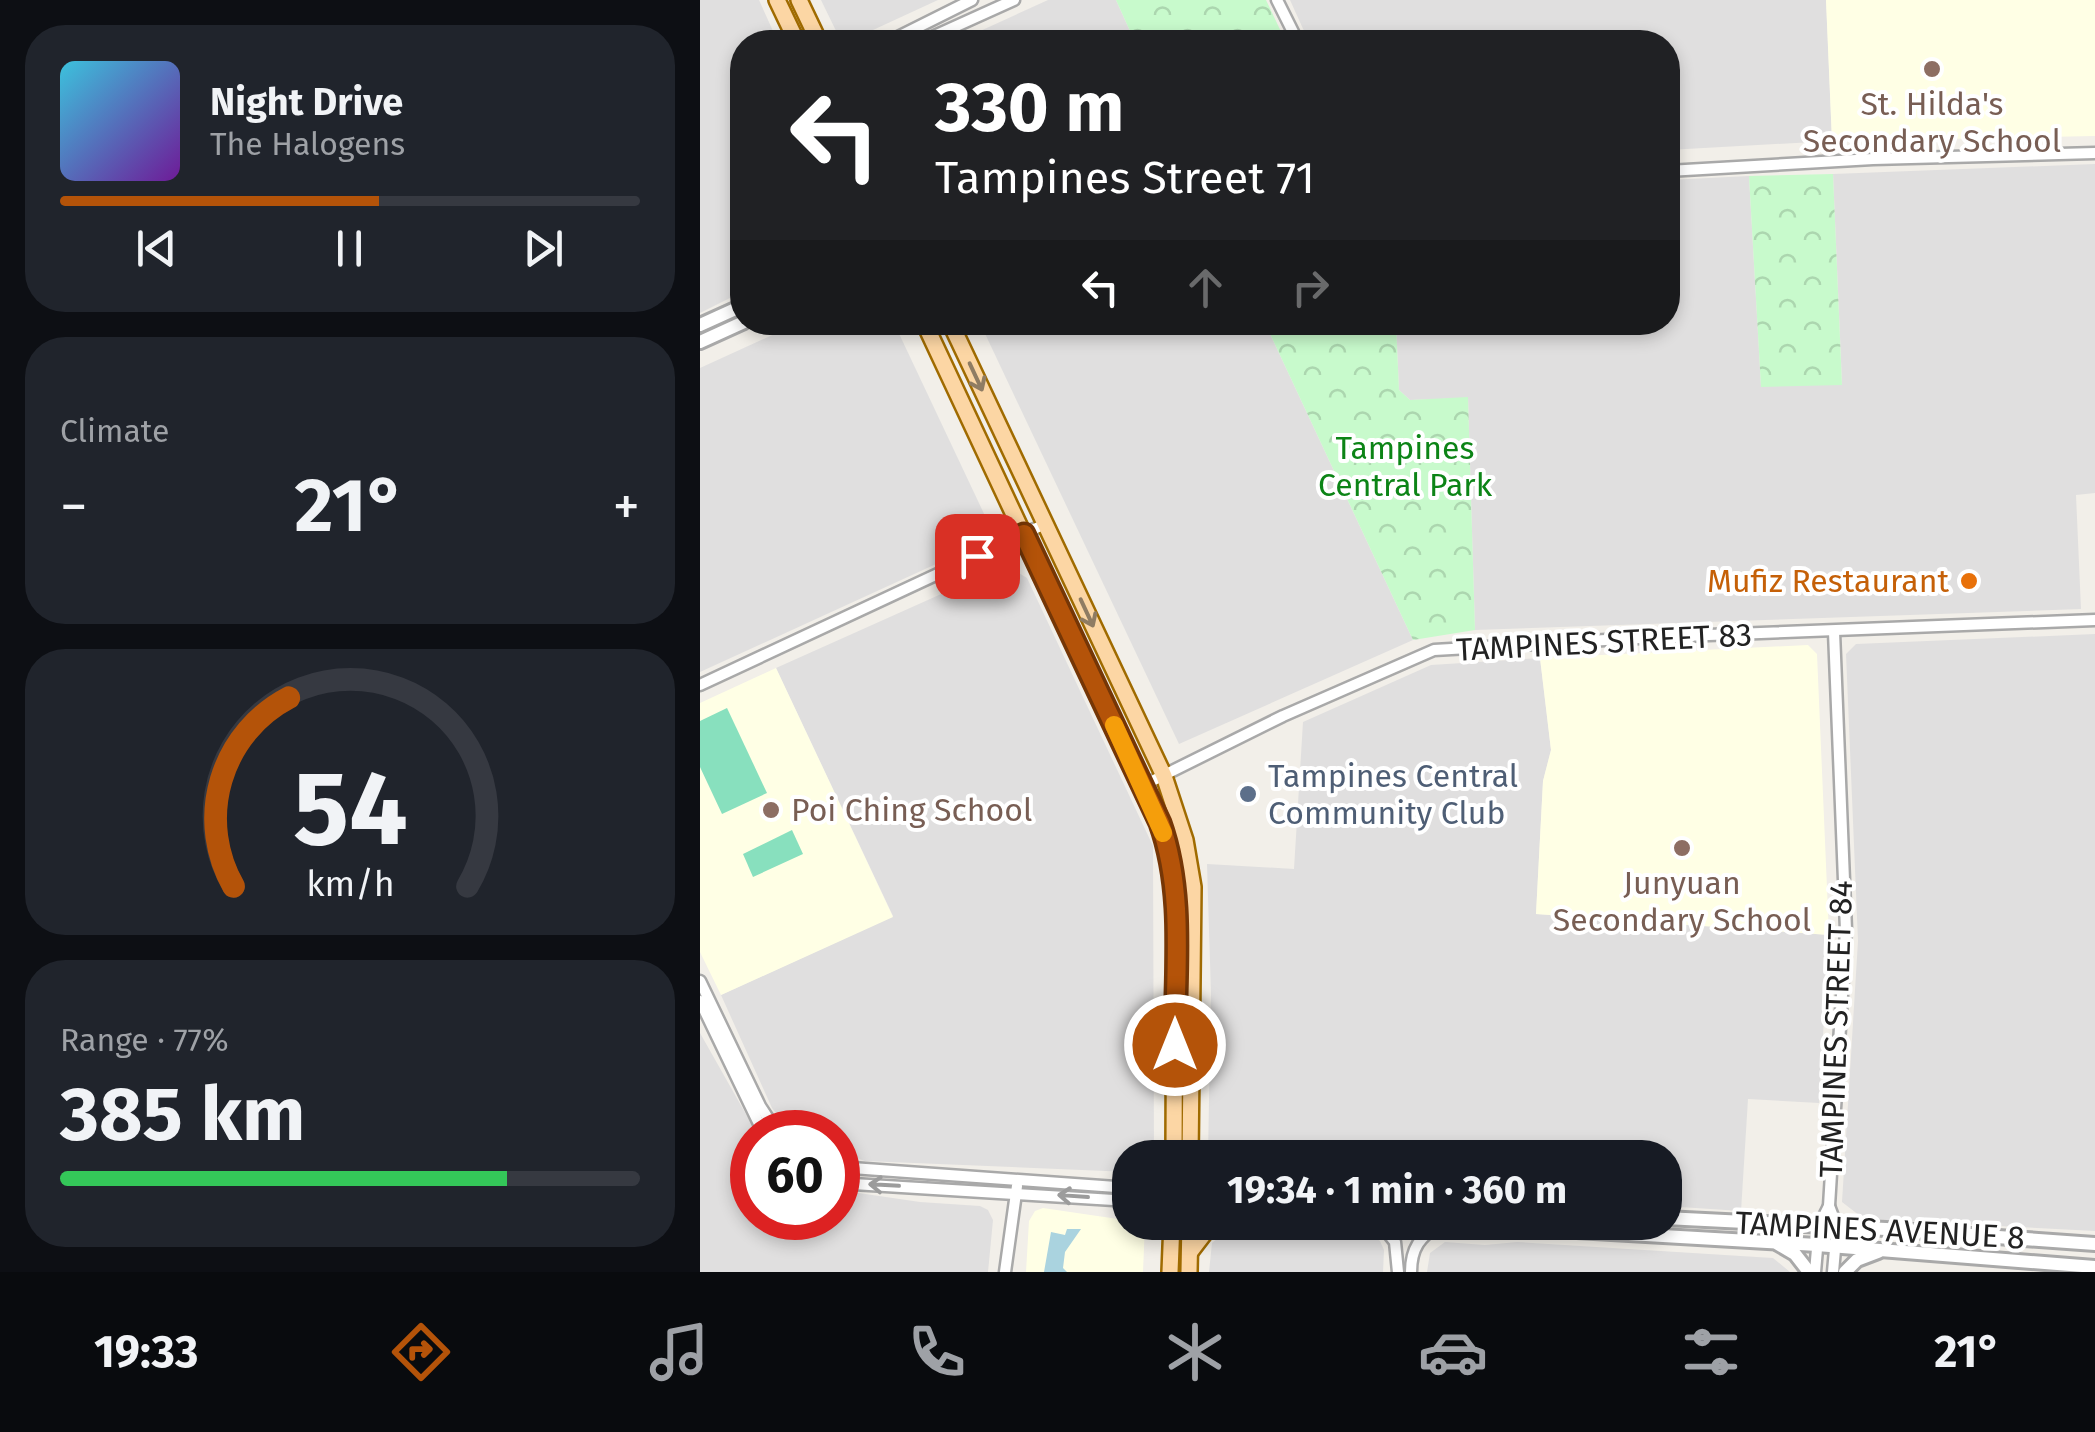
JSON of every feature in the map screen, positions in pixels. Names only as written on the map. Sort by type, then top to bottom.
[{"type":"main road","points":[[777,0],[791,30]]},
{"type":"main road","points":[[799,0],[813,30]]},
{"type":"main road","points":[[930,335],[1167,842],[1175,896],[1174,1140]]},
{"type":"main road","points":[[956,335],[1164,776],[1185,840],[1194,888],[1190,1140]]},
{"type":"main road","points":[[1170,1272],[1171,1240]]},
{"type":"main road","points":[[1189,1272],[1190,1240]]},
{"type":"main road","points":[[1190,1252],[1200,1240]]},
{"type":"street","points":[[912,30],[972,0]]},
{"type":"street","points":[[948,30],[1014,0]]},
{"type":"street","points":[[1277,0],[1292,30]]},
{"type":"street","points":[[1680,170],[1873,158],[2095,152]]},
{"type":"street","points":[[700,325],[730,311]]},
{"type":"street","points":[[700,342],[730,328]]},
{"type":"street","points":[[700,686],[1046,524]]},
{"type":"street","name":"TAMPINES STREET 83","points":[[1142,786],[1282,716],[1434,650],[2095,620]]},
{"type":"street","name":"TAMPINES STREET 84","points":[[1812,1272],[1818,1226],[1829,1206],[1846,930],[1834,632]]},
{"type":"street","points":[[700,981],[709,1021],[762,1110]]},
{"type":"street","points":[[700,1000],[751,1110]]},
{"type":"street","points":[[860,1168],[1112,1199]]},
{"type":"street","points":[[860,1184],[1112,1188]]},
{"type":"street","points":[[1005,1272],[1017,1186]]},
{"type":"street","points":[[1829,1206],[1836,1227],[1834,1272]]},
{"type":"street","name":"TAMPINES AVENUE 8","points":[[1682,1219],[2095,1244]]},
{"type":"street","name":"TAMPINES AVENUE 8","points":[[1682,1237],[2095,1266]]},
{"type":"street","points":[[1394,1240],[1398,1272]]},
{"type":"street","points":[[1410,1272],[1411,1256],[1419,1240]]},
{"type":"street","points":[[1774,1242],[1812,1272]]},
{"type":"street","points":[[1845,1272],[1857,1260],[1885,1250]]},
{"type":"shaded area","points":[[700,0],[759,0],[773,30],[730,30],[730,298],[700,313]]},
{"type":"shaded area","points":[[821,0],[938,0],[873,30],[836,30]]},
{"type":"shaded area","points":[[1048,0],[1116,0],[1130,30],[982,30]]},
{"type":"shaded area","points":[[1290,0],[1826,0],[1832,141],[1680,149],[1680,30],[1304,30]]},
{"type":"shaded area","name":"St. Hilda's Secondary School","points":[[1826,0],[2095,0],[2095,136],[1832,141]]},
{"type":"shaded area","points":[[2095,164],[2095,493],[2076,495],[2081,609],[1475,630],[1468,398],[1410,400],[1399,390],[1397,335],[1680,335],[1680,179],[1749,176],[1761,386],[1842,384],[1833,174]]},
{"type":"shaded area","points":[[772,335],[900,335],[995,537],[700,672],[700,368]]},
{"type":"shaded area","points":[[986,335],[1271,335],[1413,640],[1179,744]]},
{"type":"shaded area","points":[[1006,565],[1027,578],[1153,846],[1154,1140],[1112,1140],[1112,1171],[865,1161],[860,1159],[860,1110],[772,1108],[721,995],[893,916],[776,668]]},
{"type":"shaded area","points":[[2095,634],[2095,1231],[1864,1219],[1842,1202],[1858,941],[1846,654],[1856,644]]},
{"type":"shaded area","name":"Junyuan Secondary School","points":[[1808,645],[1817,654],[1829,935],[1536,914],[1543,781],[1551,750],[1540,658]]},
{"type":"shaded area","points":[[1540,658],[1551,750],[1543,781],[1536,914],[1829,935],[1819,1103],[1748,1099],[1741,1211],[1682,1207],[1682,1140],[1208,1140],[1211,995],[1207,864],[1294,869],[1303,722],[1431,665]]},
{"type":"shaded area","name":"Poi Ching School","points":[[776,668],[893,917],[721,995],[700,952],[700,703]]},
{"type":"shaded area","points":[[700,1033],[744,1110],[730,1110],[730,1240],[860,1240],[860,1193],[980,1206],[988,1210],[993,1220],[988,1272],[700,1272]]},
{"type":"shaded area","points":[[1043,1208],[1112,1218],[1112,1240],[1144,1240],[1143,1272],[1026,1272],[1029,1221],[1035,1211]]},
{"type":"shaded area","points":[[1379,1240],[1384,1250],[1383,1272],[1209,1272],[1212,1243]]},
{"type":"shaded area","points":[[1445,1242],[1517,1242],[1773,1258],[1790,1272],[1427,1272],[1430,1253]]},
{"type":"green space","points":[[1116,0],[1266,0],[1280,30],[1130,30]]},
{"type":"green space","points":[[1833,174],[1842,385],[1761,387],[1749,176]]},
{"type":"green space","name":"Tampines Central Park","points":[[1271,335],[1397,335],[1399,390],[1410,400],[1468,397],[1475,630],[1413,640]]},
{"type":"green space","points":[[727,708],[767,793],[722,814],[700,767],[700,721]]},
{"type":"green space","points":[[792,830],[803,854],[753,877],[743,854]]},
{"type":"water","points":[[1067,1229],[1081,1229],[1065,1252],[1063,1268],[1067,1272],[1044,1272],[1051,1232],[1065,1235]]},
{"type":"slow traffic","points":[[1114,725],[1163,833]]},
{"type":"place","name":"St. Hilda's Secondary School","points":[[1932,69]]},
{"type":"place","name":"Mufiz Restaurant","points":[[1969,581]]},
{"type":"place","name":"Tampines Central Community Club","points":[[1248,794]]},
{"type":"place","name":"Poi Ching School","points":[[771,810]]},
{"type":"place","name":"Junyuan Secondary School","points":[[1682,848]]},
{"type":"route","points":[[977,556],[1024,534],[1160,823],[1167,842],[1175,896],[1175,1045]]}]
